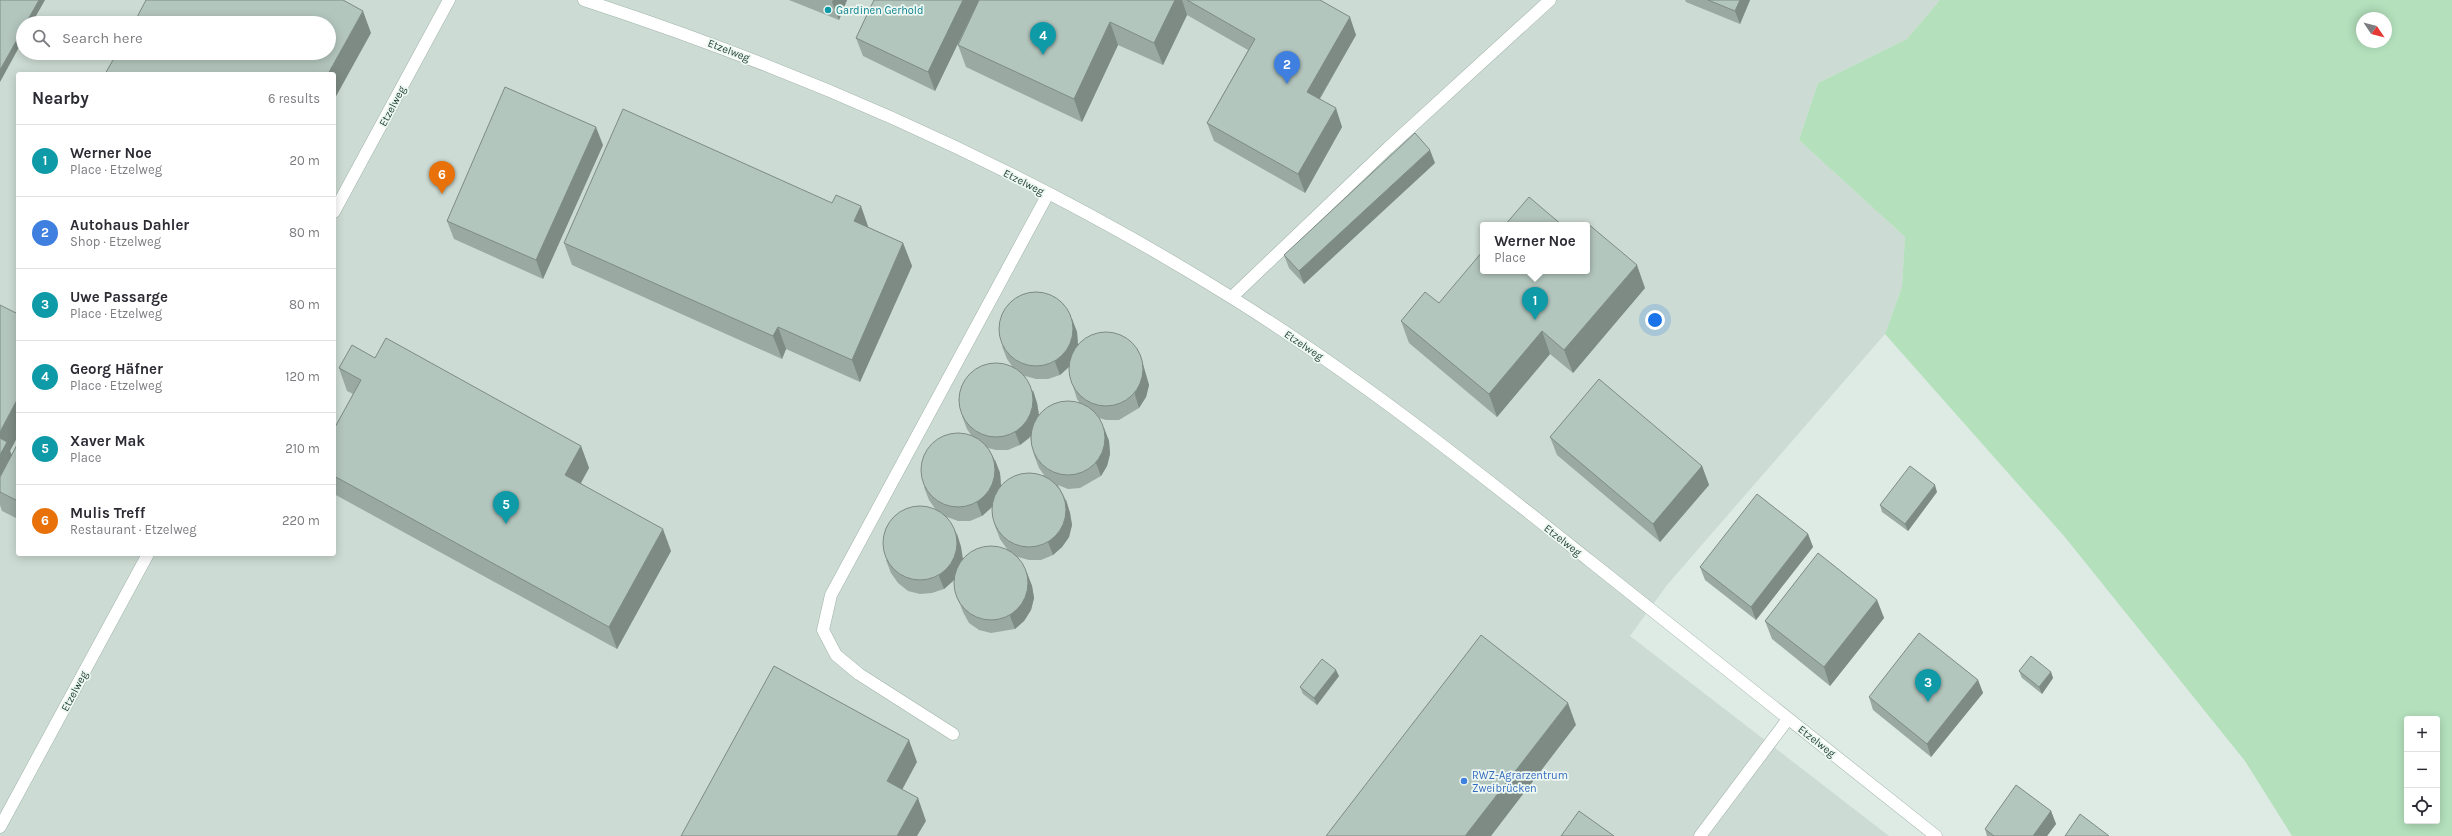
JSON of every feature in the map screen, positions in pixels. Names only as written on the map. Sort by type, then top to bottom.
[{"type":"street","name":"Etzelweg","points":[[336,208],[449,0]]},
{"type":"street","name":"Etzelweg","points":[[584,0],[686,33],[795,76],[926,133],[1048,194],[1145,247],[1232,298],[1313,350],[1430,434],[1936,836]]},
{"type":"street","points":[[1232,298],[1388,148],[1550,0]]},
{"type":"street","points":[[953,734],[859,674],[836,655],[823,630],[831,595],[1048,194]]},
{"type":"street","name":"Etzelweg","points":[[0,828],[147,556]]},
{"type":"street","points":[[1700,836],[1788,718]]},
{"type":"shaded area","points":[[0,0],[1940,0],[1907,39],[1818,83],[1799,140],[1905,237],[1902,287],[1885,334],[1667,585],[1630,636],[1889,836],[0,836]]},
{"type":"green space","points":[[1940,0],[2452,0],[2452,836],[2292,836],[2245,761],[2064,536],[1885,334],[1902,287],[1905,237],[1799,140],[1818,83],[1907,39]]},
{"type":"building","points":[[0,0],[39,0],[30,16],[16,16],[16,41],[0,70]]},
{"type":"building","points":[[146,0],[343,0],[363,11],[336,60],[336,16],[138,16]]},
{"type":"building","points":[[874,0],[963,0],[928,72],[856,38]]},
{"type":"building","points":[[979,0],[1175,0],[1154,43],[1110,22],[1074,99],[958,45]]},
{"type":"building","points":[[1187,0],[1320,0],[1350,17],[1307,92],[1336,108],[1298,174],[1207,123],[1255,39]]},
{"type":"building","points":[[1708,0],[1740,0],[1735,11]]},
{"type":"building","points":[[113,60],[336,60],[329,72],[106,72]]},
{"type":"building","points":[[505,87],[596,127],[536,260],[447,221]]},
{"type":"building","points":[[623,109],[832,203],[836,195],[861,206],[854,221],[903,243],[852,360],[778,327],[773,336],[564,243]]},
{"type":"building","points":[[1415,133],[1430,150],[1299,271],[1284,255]]},
{"type":"building","points":[[1529,197],[1558,222],[1508,222]]},
{"type":"building","points":[[1590,226],[1637,265],[1564,350],[1542,331],[1489,394],[1401,321],[1425,292],[1439,303],[1480,255],[1480,274],[1590,274]]},
{"type":"building","points":[[1029,292],[1043,292],[1057,298],[1067,308],[1073,322],[1071,343],[1067,350],[1057,360],[1043,366],[1029,366],[1015,360],[1005,350],[999,336],[999,322],[1005,308],[1015,298]]},
{"type":"building","points":[[0,305],[16,313],[16,402],[0,432]]},
{"type":"building","points":[[1106,332],[1127,338],[1137,348],[1143,369],[1137,390],[1127,400],[1106,406],[1085,400],[1075,390],[1069,369],[1075,348],[1085,338]]},
{"type":"building","points":[[386,338],[581,446],[565,475],[663,529],[609,627],[336,477],[336,425],[361,380],[339,368],[352,345],[375,358]]},
{"type":"building","points":[[989,363],[1003,363],[1017,369],[1027,379],[1033,393],[1031,414],[1027,421],[1017,431],[1003,437],[989,437],[975,431],[965,421],[959,407],[959,393],[965,379],[975,369]]},
{"type":"building","points":[[1599,379],[1702,466],[1653,524],[1550,437]]},
{"type":"building","points":[[1061,401],[1075,401],[1089,407],[1099,417],[1105,431],[1105,445],[1099,459],[1089,469],[1075,475],[1061,475],[1047,469],[1037,459],[1031,445],[1031,431],[1037,417],[1047,407]]},
{"type":"building","points":[[951,433],[965,433],[979,439],[989,449],[995,463],[993,484],[989,491],[979,501],[965,507],[951,507],[937,501],[927,491],[921,477],[921,463],[927,449],[937,439]]},
{"type":"building","points":[[0,438],[7,442],[0,455]]},
{"type":"building","points":[[16,447],[16,500],[0,492],[0,477]]},
{"type":"building","points":[[1910,466],[1935,485],[1905,524],[1880,505]]},
{"type":"building","points":[[1022,473],[1036,473],[1050,479],[1060,489],[1066,503],[1064,524],[1060,531],[1050,541],[1036,547],[1022,547],[1008,541],[998,531],[992,517],[992,503],[998,489],[1008,479]]},
{"type":"building","points":[[1757,494],[1808,534],[1751,607],[1700,567]]},
{"type":"building","points":[[913,506],[927,506],[941,512],[951,522],[957,536],[955,557],[951,564],[941,574],[927,580],[913,580],[899,574],[889,564],[883,550],[883,536],[889,522],[899,512]]},
{"type":"building","points":[[984,546],[998,546],[1012,552],[1022,562],[1028,576],[1028,590],[1022,604],[1012,614],[998,620],[984,620],[970,614],[960,604],[954,590],[954,576],[960,562],[970,552]]},
{"type":"building","points":[[1818,553],[1877,600],[1824,667],[1765,621]]},
{"type":"building","points":[[1919,633],[1978,680],[1927,744],[1869,697]]},
{"type":"building","name":"RWZ-Agrarzentrum Zweibrücken","points":[[1481,635],[1568,703],[1465,836],[1326,836]]},
{"type":"building","points":[[2031,656],[2051,672],[2039,687],[2019,671]]},
{"type":"building","points":[[1322,659],[1336,670],[1314,698],[1300,687]]},
{"type":"building","points":[[774,666],[909,740],[887,781],[918,798],[897,836],[681,836]]},
{"type":"building","points":[[2016,785],[2051,811],[2033,836],[1994,836],[1985,829]]},
{"type":"building","points":[[1579,811],[1614,836],[1561,836]]},
{"type":"building","points":[[2080,814],[2109,836],[2065,836]]},
{"type":"place","name":"Gardinen Gerhold","points":[[828,10]]},
{"type":"place","name":"Georg Häfner","points":[[1043,55]]},
{"type":"place","name":"Autohaus Dahler","points":[[1287,84]]},
{"type":"place","name":"Mulis Treff","points":[[442,194]]},
{"type":"place","name":"Werner Noe","points":[[1535,320]]},
{"type":"place","name":"Xaver Mak","points":[[506,524]]},
{"type":"place","name":"Uwe Passarge","points":[[1928,702]]},
{"type":"place","name":"RWZ-Agrarzentrum Zweibrücken","points":[[1464,781]]}]
